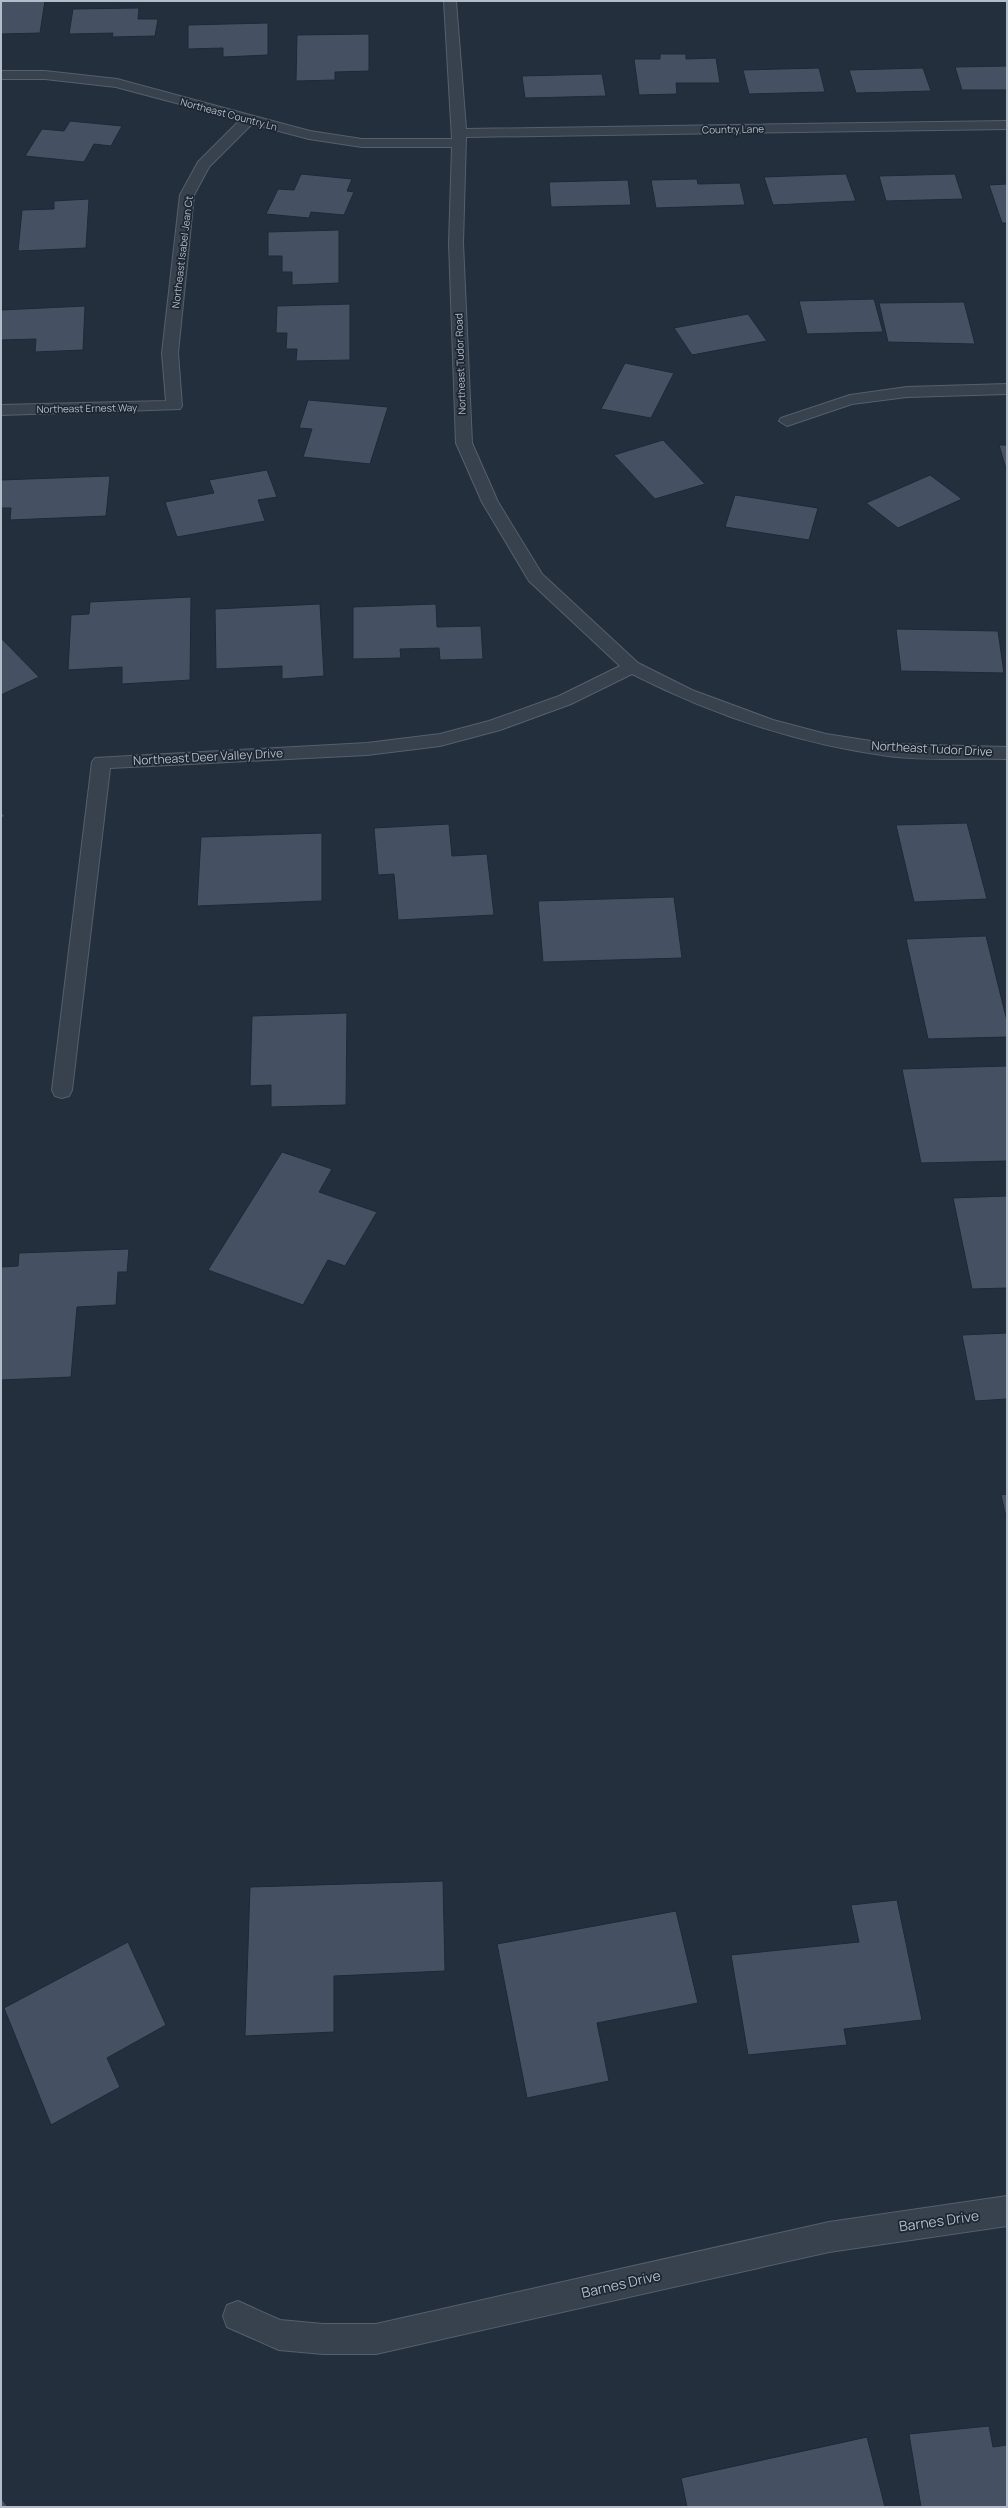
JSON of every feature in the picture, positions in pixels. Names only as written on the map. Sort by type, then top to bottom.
[{"type":"street","name":"Northeast Tudor Road","points":[[450,1],[458,138],[456,242],[464,443],[490,502],[535,577],[632,667]]},
{"type":"street","name":"Northeast Country Ln","points":[[1,75],[45,75],[117,83],[309,135],[362,143],[458,138]]},
{"type":"street","name":"Northeast Isabel Jean Ct","points":[[174,406],[170,353],[187,195],[203,165],[249,119]]},
{"type":"street","name":"Country Lane","points":[[458,138],[1007,125]]},
{"type":"street","points":[[787,421],[850,400],[907,392],[1007,389]]},
{"type":"street","name":"Northeast Ernest Way","points":[[1,410],[174,406]]},
{"type":"street","name":"Northeast Tudor Drive","points":[[632,667],[686,694],[760,722],[826,740],[890,750],[1007,753]]},
{"type":"street","name":"Northeast Deer Valley Drive","points":[[62,1090],[101,762],[367,749],[440,740],[494,726],[565,700],[632,667]]},
{"type":"street","name":"Barnes Drive","points":[[238,2316],[279,2335],[323,2339],[376,2339],[829,2237],[1007,2211]]},
{"type":"building","points":[[1,1],[45,1],[40,33],[1,34]]},
{"type":"building","points":[[139,8],[138,19],[158,19],[155,36],[112,37],[113,33],[69,34],[73,9]]},
{"type":"building","points":[[268,23],[268,55],[223,57],[223,48],[188,49],[188,25]]},
{"type":"building","points":[[369,34],[369,71],[335,72],[335,80],[296,81],[297,35]]},
{"type":"building","points":[[660,54],[686,54],[686,59],[716,58],[720,83],[676,83],[677,94],[639,95],[634,59],[660,59]]},
{"type":"building","points":[[1007,66],[1007,90],[962,90],[955,67]]},
{"type":"building","points":[[819,68],[825,92],[749,94],[743,70]]},
{"type":"building","points":[[923,68],[931,91],[856,93],[849,70]]},
{"type":"building","points":[[602,74],[606,96],[525,98],[522,76]]},
{"type":"building","points":[[70,121],[122,126],[111,146],[94,144],[84,162],[25,156],[42,129],[64,131]]},
{"type":"building","points":[[301,174],[352,179],[347,191],[354,192],[344,215],[311,212],[309,218],[266,214],[278,189],[294,190]]},
{"type":"building","points":[[846,174],[856,201],[773,205],[764,177]]},
{"type":"building","points":[[955,174],[963,199],[886,201],[879,176]]},
{"type":"building","points":[[697,179],[698,184],[740,183],[745,205],[656,208],[651,180]]},
{"type":"building","points":[[628,180],[631,205],[551,207],[549,182]]},
{"type":"building","points":[[1007,184],[1007,223],[1002,223],[989,185]]},
{"type":"building","points":[[89,199],[86,248],[18,251],[22,210],[54,209],[54,201]]},
{"type":"building","points":[[339,230],[339,283],[292,285],[292,272],[282,272],[282,256],[268,256],[268,232]]},
{"type":"building","points":[[874,299],[883,332],[807,334],[799,301]]},
{"type":"building","points":[[964,302],[975,344],[888,342],[879,303]]},
{"type":"building","points":[[350,304],[350,360],[296,361],[297,349],[286,349],[287,333],[276,333],[277,306]]},
{"type":"building","points":[[85,306],[83,350],[35,352],[36,339],[1,340],[1,310]]},
{"type":"building","points":[[748,314],[767,341],[692,355],[674,328]]},
{"type":"building","points":[[625,363],[674,373],[651,418],[601,409]]},
{"type":"building","points":[[308,400],[388,407],[370,464],[303,457],[312,429],[299,428]]},
{"type":"building","points":[[663,440],[705,484],[655,499],[614,455]]},
{"type":"building","points":[[999,445],[1007,445],[1007,472]]},
{"type":"building","points":[[267,470],[277,497],[258,500],[265,521],[177,537],[165,502],[214,493],[209,480]]},
{"type":"building","points":[[930,475],[962,499],[898,528],[866,503]]},
{"type":"building","points":[[110,476],[106,516],[10,520],[11,508],[1,508],[1,480]]},
{"type":"building","points":[[735,495],[818,508],[809,540],[725,527]]},
{"type":"building","points":[[191,597],[190,680],[122,684],[122,667],[68,670],[71,615],[89,614],[90,602]]},
{"type":"building","points":[[320,604],[324,676],[282,679],[282,666],[216,669],[215,609]]},
{"type":"building","points":[[436,604],[437,627],[481,626],[483,659],[440,660],[439,648],[400,649],[401,658],[353,659],[353,607]]},
{"type":"building","points":[[896,629],[998,631],[1004,673],[901,671]]},
{"type":"building","points":[[1,638],[39,677],[1,695]]},
{"type":"building","points":[[967,823],[987,899],[914,902],[896,825]]},
{"type":"building","points":[[449,824],[452,856],[487,854],[494,915],[398,920],[394,874],[378,875],[374,828]]},
{"type":"building","points":[[322,833],[322,901],[197,906],[201,837]]},
{"type":"building","points":[[674,897],[682,958],[543,962],[538,901]]},
{"type":"building","points":[[986,936],[1007,1021],[1007,1037],[928,1039],[906,939]]},
{"type":"building","points":[[347,1013],[346,1105],[271,1107],[271,1085],[250,1086],[252,1016]]},
{"type":"building","points":[[1007,1066],[1007,1161],[921,1163],[902,1069]]},
{"type":"building","points":[[282,1152],[332,1169],[319,1192],[377,1212],[345,1266],[328,1260],[303,1305],[208,1270]]},
{"type":"building","points":[[1007,1196],[1007,1288],[972,1289],[953,1198]]},
{"type":"building","points":[[129,1249],[127,1272],[118,1272],[116,1305],[77,1307],[71,1377],[1,1380],[1,1267],[18,1266],[19,1253]]},
{"type":"building","points":[[1007,1333],[1007,1399],[975,1401],[962,1335]]},
{"type":"building","points":[[1007,1494],[1007,1521],[1001,1495]]},
{"type":"building","points":[[443,1881],[445,1971],[334,1976],[334,2032],[245,2036],[250,1887]]},
{"type":"building","points":[[897,1900],[922,2020],[844,2029],[847,2045],[748,2055],[731,1955],[859,1942],[851,1905]]},
{"type":"building","points":[[676,1911],[698,2003],[597,2023],[609,2081],[527,2098],[497,1944]]},
{"type":"building","points":[[128,1942],[166,2025],[107,2058],[120,2087],[51,2125],[4,2008]]},
{"type":"building","points":[[989,2426],[993,2447],[1007,2445],[1007,2507],[921,2507],[909,2434]]},
{"type":"building","points":[[867,2437],[885,2507],[687,2507],[681,2478]]},
{"type":"building","points":[[1,2498],[8,2507],[1,2507]]}]
